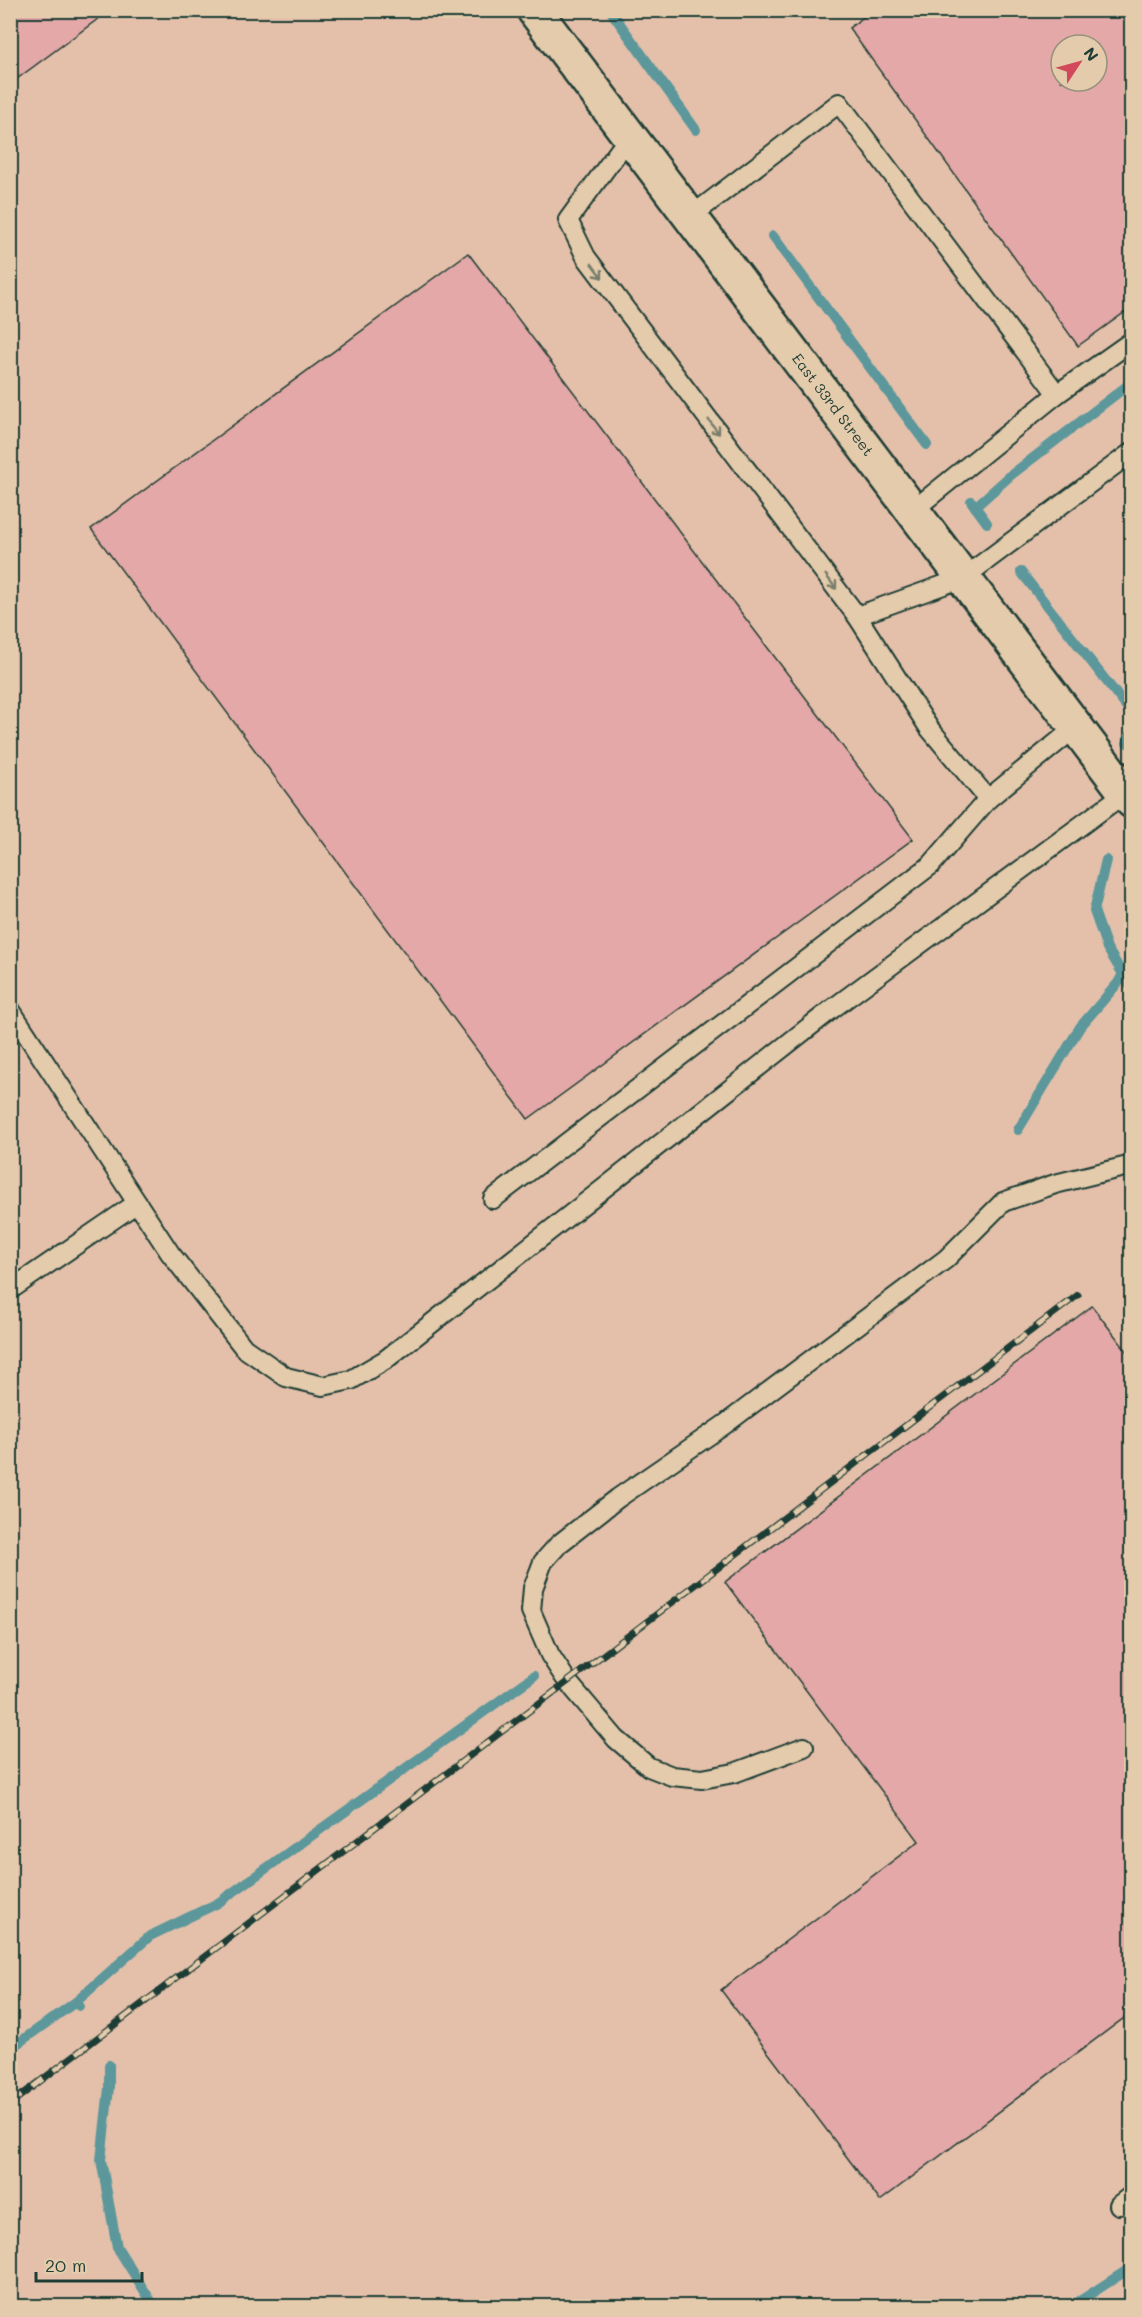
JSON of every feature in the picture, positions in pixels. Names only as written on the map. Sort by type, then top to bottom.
[{"type":"street","name":"East 33rd Street","points":[[534,10],[1128,797]]},
{"type":"lane","points":[[690,217],[839,103],[1057,394]]},
{"type":"lane","points":[[629,137],[568,220],[586,257],[857,616],[929,728],[988,799]]},
{"type":"lane","points":[[912,511],[1057,394],[1131,340]]},
{"type":"lane","points":[[857,616],[963,578],[1131,452]]},
{"type":"lane","points":[[493,1199],[931,865],[988,799],[1076,727]]},
{"type":"lane","points":[[10,1009],[170,1253],[244,1348],[286,1377],[323,1386],[351,1380],[385,1360],[832,1009],[1128,797]]},
{"type":"lane","points":[[804,1747],[734,1773],[702,1779],[672,1776],[649,1767],[616,1739],[567,1681],[550,1655],[531,1611],[533,1588],[543,1562],[559,1544],[618,1498],[724,1425],[946,1259],[1003,1202],[1055,1184],[1131,1165]]},
{"type":"lane","points":[[10,1290],[137,1203]]},
{"type":"shaded area","points":[[11,11],[1131,11],[1131,2306],[11,2306]]},
{"type":"building","points":[[10,10],[110,10],[10,84]]},
{"type":"building","points":[[873,10],[1132,10],[1132,307],[1078,346],[849,28]]},
{"type":"building","points":[[468,253],[913,839],[528,1119],[91,529]]},
{"type":"building","points":[[1092,1306],[1132,1358],[1132,2012],[880,2201],[721,1990],[919,1841],[725,1582]]},
{"type":"waterway","points":[[610,10],[696,130]]},
{"type":"waterway","points":[[773,236],[927,445]]},
{"type":"waterway","points":[[975,507],[1011,475],[1132,382]]},
{"type":"waterway","points":[[971,501],[987,523]]},
{"type":"waterway","points":[[1021,572],[1132,714]]},
{"type":"waterway","points":[[1127,743],[1132,731]]},
{"type":"waterway","points":[[1106,860],[1094,911],[1107,948],[1132,989]]},
{"type":"waterway","points":[[1018,1130],[1080,1027],[1123,974]]},
{"type":"waterway","points":[[77,2001],[150,1936],[218,1903],[534,1676]]},
{"type":"waterway","points":[[10,2049],[77,2001],[79,2006]]},
{"type":"waterway","points":[[109,2065],[109,2088],[101,2160],[117,2247],[154,2306]]},
{"type":"waterway","points":[[1072,2306],[1132,2267]]},
{"type":"railway","points":[[10,2104],[1078,1295]]}]
